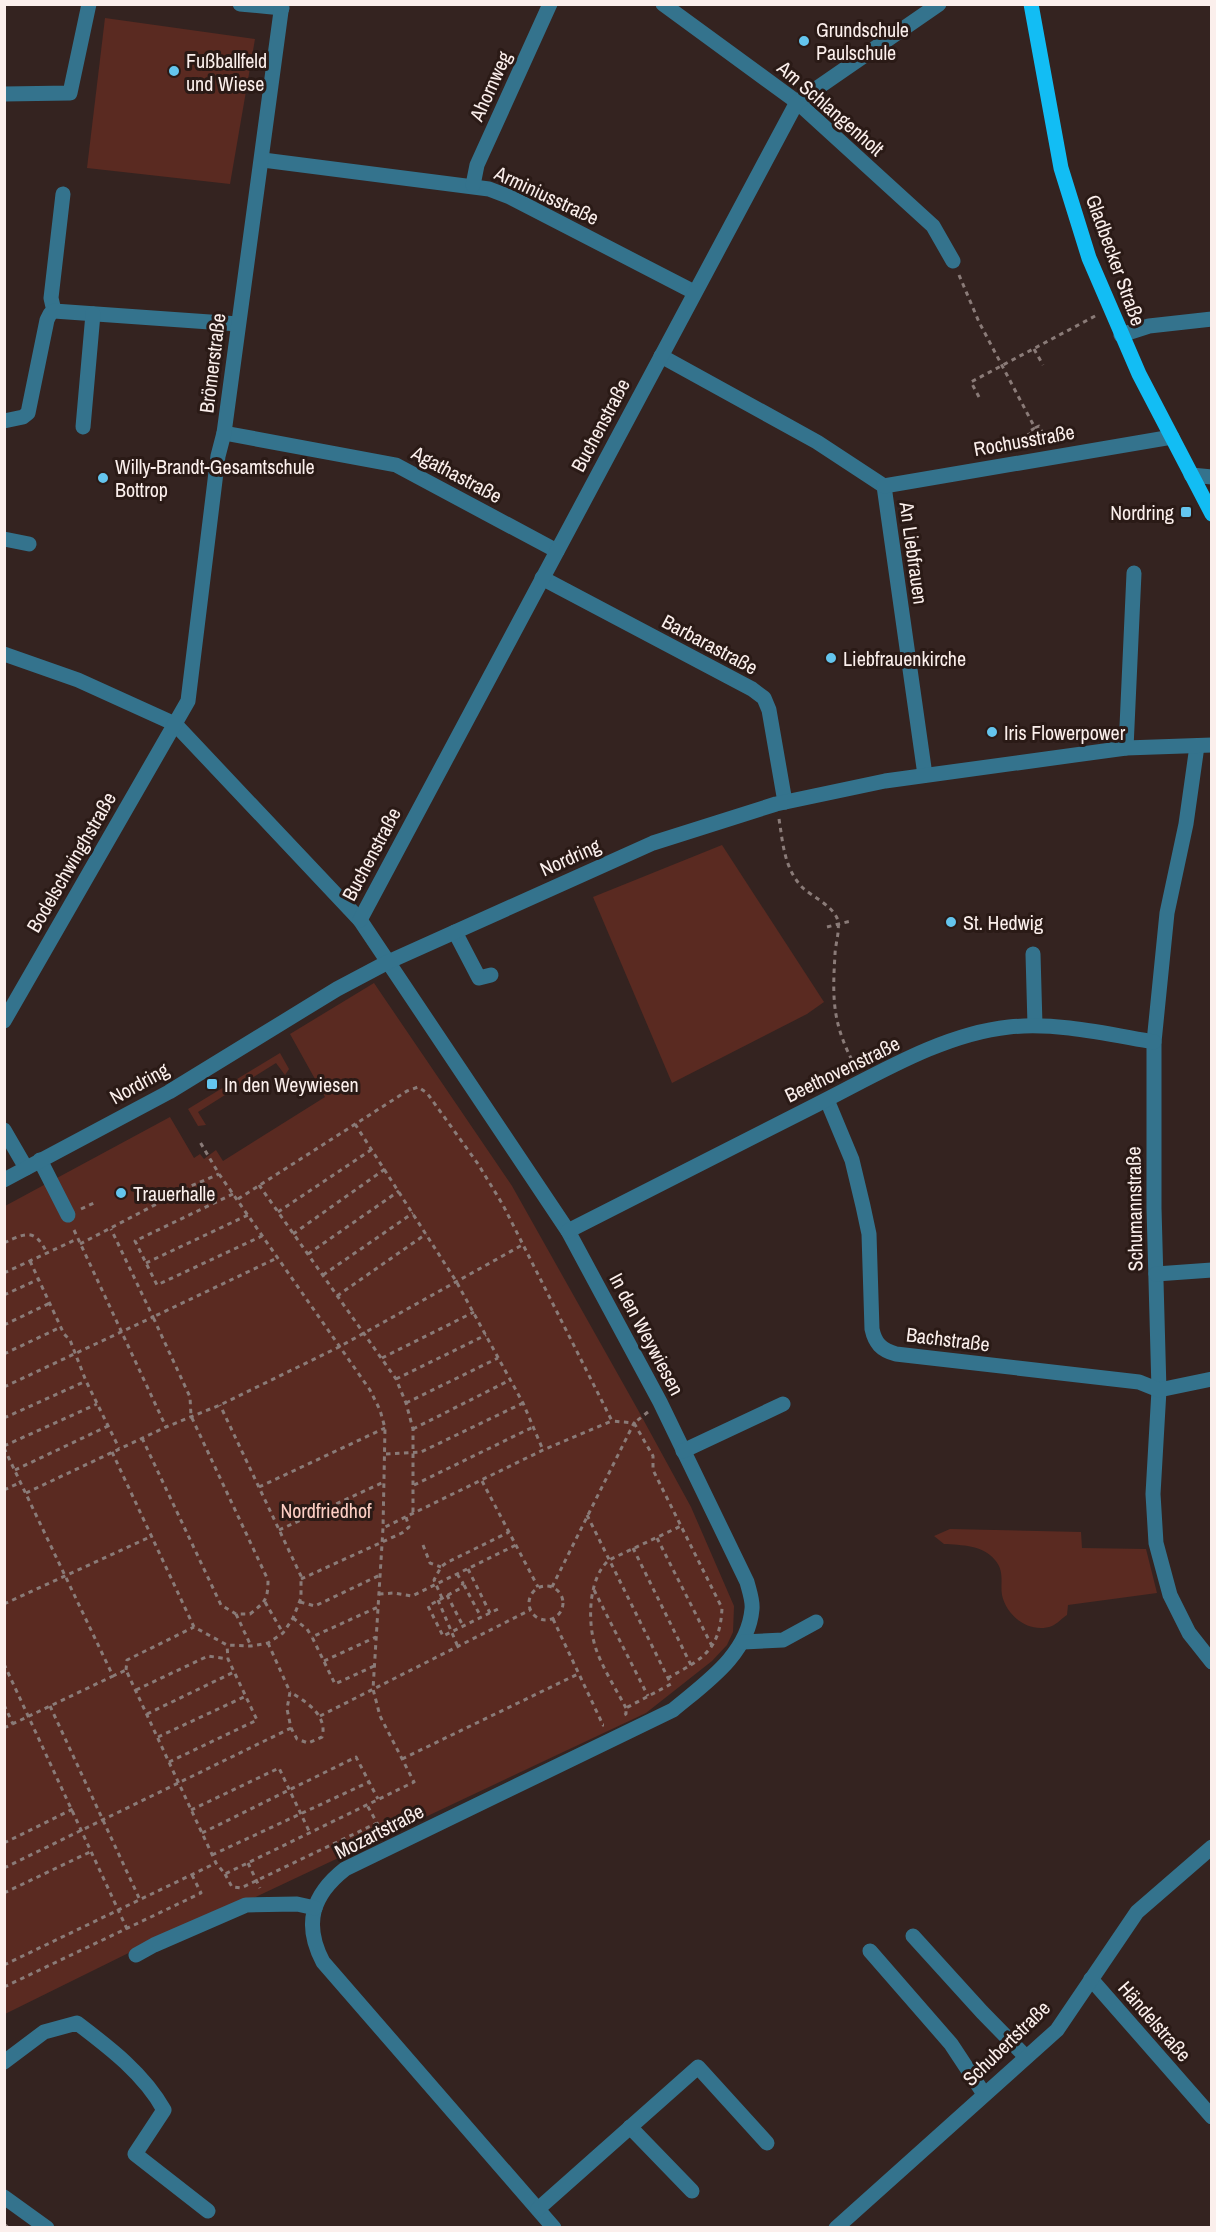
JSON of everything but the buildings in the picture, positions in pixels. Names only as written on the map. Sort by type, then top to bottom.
[{"type":"main road","name":"Gladbecker Straße","points":[[1031,4],[1061,168],[1089,258],[1121,334],[1212,514]]},
{"type":"street","points":[[4,93],[70,93],[89,4]]},
{"type":"street","points":[[240,4],[282,6]]},
{"type":"street","name":"Ahornweg","points":[[473,185],[477,165],[550,4]]},
{"type":"street","name":"Am Schlangenholt","points":[[663,4],[797,102],[933,226],[953,261]]},
{"type":"street","name":"Buchenstraße","points":[[360,920],[797,102],[939,4]]},
{"type":"street","name":"Brömerstraße","points":[[175,724],[188,701],[218,456],[224,433],[263,160],[282,6]]},
{"type":"street","name":"Arminiusstraße","points":[[263,160],[473,185],[510,197],[694,292]]},
{"type":"street","points":[[54,311],[51,298],[63,194]]},
{"type":"street","points":[[4,421],[23,417],[28,413],[47,320],[54,311],[238,324]]},
{"type":"street","points":[[83,427],[93,314]]},
{"type":"street","points":[[1121,334],[1149,326],[1212,319]]},
{"type":"street","name":"An Liebfrauen","points":[[661,356],[817,442],[884,486],[925,775]]},
{"type":"street","name":"Agathastraße","points":[[224,433],[396,465],[557,551]]},
{"type":"street","name":"Rochusstraße","points":[[884,486],[1172,437]]},
{"type":"street","points":[[1191,475],[1212,477]]},
{"type":"street","points":[[4,539],[29,544]]},
{"type":"street","points":[[1126,748],[1134,573]]},
{"type":"street","name":"Barbarastraße","points":[[542,578],[752,689],[764,698],[769,710],[780,803]]},
{"type":"street","name":"In den Weywiesen","points":[[4,654],[78,680],[175,724],[360,920],[568,1231],[660,1402],[747,1582],[752,1607],[743,1642],[734,1655]]},
{"type":"street","name":"Bodelschwinghstraße","points":[[4,1021],[175,724]]},
{"type":"street","name":"Nordring","points":[[4,1180],[169,1092],[337,988],[388,962],[653,843],[780,803],[835,791],[925,775],[1126,748],[1204,745]]},
{"type":"street","name":"Schumannstraße","points":[[1204,745],[1167,913],[1154,1042],[1159,1390],[1153,1494],[1156,1543],[1167,1586],[1179,1615],[1212,1662]]},
{"type":"street","points":[[455,932],[479,978],[491,975]]},
{"type":"street","points":[[1033,954],[1035,1025]]},
{"type":"street","name":"Beethovenstraße","points":[[568,1231],[862,1081],[941,1044],[977,1033],[1035,1025],[1154,1042]]},
{"type":"street","name":"Bachstraße","points":[[827,1100],[858,1180],[868,1234],[872,1329],[879,1346],[887,1352],[896,1354],[1139,1382],[1159,1390]]},
{"type":"street","points":[[4,1130],[26,1168]]},
{"type":"street","points":[[40,1160],[68,1215]]},
{"type":"street","points":[[1156,1274],[1212,1270]]},
{"type":"street","points":[[1159,1390],[1212,1379]]},
{"type":"street","points":[[683,1451],[783,1404]]},
{"type":"street","points":[[743,1642],[783,1640],[816,1622]]},
{"type":"street","name":"Mozartstraße","points":[[554,2228],[323,1962],[312,1935],[312,1913],[331,1881],[345,1869],[673,1710],[734,1655]]},
{"type":"street","name":"Schubertstraße","points":[[836,2228],[1057,2030],[1137,1912],[1212,1847]]},
{"type":"street","points":[[136,1954],[154,1944],[246,1905],[297,1904],[315,1908]]},
{"type":"street","points":[[913,1936],[1026,2057]]},
{"type":"street","points":[[870,1951],[951,2044],[984,2094]]},
{"type":"street","name":"Händelstraße","points":[[1091,1979],[1212,2117]]},
{"type":"street","points":[[4,2062],[44,2032],[77,2023],[116,2053],[156,2097],[164,2110],[135,2154],[208,2211]]},
{"type":"street","points":[[538,2209],[698,2067],[767,2143]]},
{"type":"street","points":[[630,2127],[692,2191]]},
{"type":"street","points":[[4,2197],[47,2228]]},
{"type":"path","points":[[953,261],[979,322],[1035,428]]},
{"type":"path","points":[[979,398],[971,382],[1109,309]]},
{"type":"path","points":[[1034,349],[1042,364]]},
{"type":"path","points":[[1039,426],[1048,457],[1028,432],[1039,426]]},
{"type":"path","points":[[780,803],[788,867],[802,887],[836,917],[838,925],[834,963],[834,1008],[842,1041],[862,1081]]},
{"type":"path","points":[[827,927],[851,921]]},
{"type":"path","points":[[237,1199],[407,1091],[418,1087],[427,1093],[478,1164],[524,1244],[612,1421]]},
{"type":"path","points":[[355,1124],[474,1312],[523,1403],[543,1450]]},
{"type":"path","points":[[200,1142],[219,1174],[370,1390],[380,1410],[385,1428],[385,1454],[373,1689],[380,1716],[414,1782],[225,1874]]},
{"type":"path","points":[[278,1212],[372,1149]]},
{"type":"path","points":[[293,1234],[384,1169]]},
{"type":"path","points":[[80,1244],[191,1186],[219,1174]]},
{"type":"path","points":[[259,1185],[396,1379],[413,1429],[413,1514]]},
{"type":"path","points":[[308,1254],[399,1191]]},
{"type":"path","points":[[234,1194],[135,1240],[157,1285],[262,1236]]},
{"type":"path","points":[[322,1275],[412,1213]]},
{"type":"path","points":[[68,1215],[77,1239],[166,1427]]},
{"type":"path","points":[[146,1263],[248,1215]]},
{"type":"path","points":[[111,1228],[190,1397],[191,1416],[268,1580],[268,1594],[265,1602],[250,1614],[236,1614],[221,1605],[142,1438]]},
{"type":"path","points":[[338,1296],[426,1234]]},
{"type":"path","points":[[4,1243],[22,1235],[32,1235],[40,1239],[47,1253]]},
{"type":"path","points":[[4,1273],[77,1239]]},
{"type":"path","points":[[26,1493],[166,1427],[220,1405],[339,1347],[524,1244]]},
{"type":"path","points":[[4,1387],[277,1258]]},
{"type":"path","points":[[30,1261],[61,1327],[77,1354],[86,1381],[119,1449]]},
{"type":"path","points":[[4,1296],[39,1279]]},
{"type":"path","points":[[4,1325],[50,1303]]},
{"type":"path","points":[[382,1358],[474,1312]]},
{"type":"path","points":[[4,1354],[61,1327]]},
{"type":"path","points":[[396,1379],[486,1335]]},
{"type":"path","points":[[406,1403],[498,1358]]},
{"type":"path","points":[[413,1429],[510,1380]]},
{"type":"path","points":[[4,1418],[86,1381]]},
{"type":"path","points":[[552,1587],[634,1423],[660,1402]]},
{"type":"path","points":[[385,1454],[421,1452],[523,1403]]},
{"type":"path","points":[[97,1404],[4,1447],[113,1676]]},
{"type":"path","points":[[112,1452],[194,1627],[226,1645],[251,1646],[268,1643],[283,1633],[293,1618],[300,1602],[301,1579],[220,1405]]},
{"type":"path","points":[[383,1528],[543,1450],[612,1421],[634,1423]]},
{"type":"path","points":[[634,1423],[653,1456],[653,1470],[722,1608],[721,1628],[712,1646],[702,1658],[668,1678]]},
{"type":"path","points":[[14,1470],[108,1426]]},
{"type":"path","points":[[414,1485],[533,1427]]},
{"type":"path","points":[[259,1488],[385,1428]]},
{"type":"path","points":[[482,1481],[538,1587]]},
{"type":"path","points":[[279,1530],[384,1482]]},
{"type":"path","points":[[4,1490],[20,1483]]},
{"type":"path","points":[[587,1515],[671,1684],[626,1708]]},
{"type":"path","points":[[301,1579],[407,1529],[409,1527],[406,1517]]},
{"type":"path","points":[[618,1718],[626,1714],[626,1708],[596,1650],[592,1634],[593,1588],[600,1568],[609,1560],[681,1526]]},
{"type":"path","points":[[442,1598],[434,1580],[441,1567],[509,1532]]},
{"type":"path","points":[[4,1605],[152,1536]]},
{"type":"path","points":[[657,1538],[712,1646]]},
{"type":"path","points":[[423,1545],[430,1563],[441,1567]]},
{"type":"path","points":[[379,1594],[394,1593],[410,1597],[516,1545]]},
{"type":"path","points":[[633,1548],[691,1665]]},
{"type":"path","points":[[468,1569],[490,1612]]},
{"type":"path","points":[[457,1574],[481,1617]]},
{"type":"path","points":[[300,1602],[315,1606],[380,1575]]},
{"type":"path","points":[[463,1583],[461,1588],[428,1605],[443,1636],[500,1608]]},
{"type":"path","points":[[538,1587],[552,1587],[558,1590],[563,1602],[559,1615],[553,1619],[540,1619],[530,1610],[529,1597],[538,1587]]},
{"type":"path","points":[[593,1588],[648,1696]]},
{"type":"path","points":[[447,1595],[463,1626]]},
{"type":"path","points":[[438,1600],[458,1647]]},
{"type":"path","points":[[265,1602],[283,1633]]},
{"type":"path","points":[[312,1637],[378,1607]]},
{"type":"path","points":[[320,1716],[530,1610]]},
{"type":"path","points":[[236,1614],[251,1646]]},
{"type":"path","points":[[293,1618],[307,1629],[335,1684],[374,1666]]},
{"type":"path","points":[[553,1619],[603,1725],[610,1721]]},
{"type":"path","points":[[194,1627],[126,1660],[126,1670],[212,1855],[232,1887],[241,1888],[377,1823]]},
{"type":"path","points":[[324,1661],[376,1637]]},
{"type":"path","points":[[268,1643],[290,1692],[287,1709],[291,1728],[297,1739],[308,1743],[322,1737],[324,1729],[320,1716],[305,1701],[290,1692]]},
{"type":"path","points":[[169,1762],[257,1720],[228,1659],[226,1645]]},
{"type":"path","points":[[136,1691],[208,1656],[228,1659]]},
{"type":"path","points":[[4,1664],[127,1929]]},
{"type":"path","points":[[4,1728],[126,1670]]},
{"type":"path","points":[[147,1714],[234,1671]]},
{"type":"path","points":[[402,1759],[579,1674]]},
{"type":"path","points":[[158,1737],[246,1696]]},
{"type":"path","points":[[4,1705],[13,1724]]},
{"type":"path","points":[[50,1706],[140,1900]]},
{"type":"path","points":[[4,1868],[291,1728]]},
{"type":"path","points":[[202,1833],[356,1757],[378,1799]]},
{"type":"path","points":[[191,1810],[279,1768],[310,1833]]},
{"type":"path","points":[[212,1855],[369,1782]]},
{"type":"path","points":[[367,1804],[381,1831]]},
{"type":"path","points":[[4,1843],[73,1809]]},
{"type":"path","points":[[4,1893],[92,1851]]},
{"type":"path","points":[[4,1965],[216,1863]]},
{"type":"path","points":[[4,1987],[201,1893],[192,1875]]},
{"type":"path","points":[[4,2224],[9,2228]]},
{"type":"green space","name":"Fußballfeld und Wiese","points":[[105,18],[255,39],[230,184],[87,168]]},
{"type":"green space","points":[[722,845],[824,1002],[807,1014],[672,1083],[593,897]]},
{"type":"green space","name":"Nordfriedhof","points":[[374,983],[512,1186],[638,1410],[691,1507],[734,1606],[733,1632],[727,1645],[712,1661],[646,1713],[245,1902],[165,1935],[5,2014],[5,1206],[170,1117],[194,1158],[200,1154],[204,1159],[216,1150],[223,1161],[325,1097],[290,1034]]},
{"type":"green space","points":[[280,1053],[289,1069],[285,1075],[276,1063],[198,1112],[206,1125],[198,1126],[188,1109]]},
{"type":"green space","points":[[950,1529],[1081,1532],[1082,1548],[1146,1549],[1157,1593],[1068,1605],[1067,1615],[1054,1625],[1044,1628],[1028,1626],[1014,1617],[1005,1603],[1002,1595],[1000,1569],[990,1555],[971,1547],[944,1544],[934,1536]]},
{"type":"place","name":"Grundschule Paulschule","points":[[804,41]]},
{"type":"place","name":"Fußballfeld und Wiese","points":[[174,71]]},
{"type":"place","name":"Willy-Brandt-Gesamtschule Bottrop","points":[[103,478]]},
{"type":"place","name":"Nordring","points":[[1186,512]]},
{"type":"place","name":"Liebfrauenkirche","points":[[831,658]]},
{"type":"place","name":"Iris Flowerpower","points":[[992,732]]},
{"type":"place","name":"St. Hedwig","points":[[951,922]]},
{"type":"place","name":"In den Weywiesen","points":[[212,1084]]},
{"type":"place","name":"Trauerhalle","points":[[121,1193]]}]
